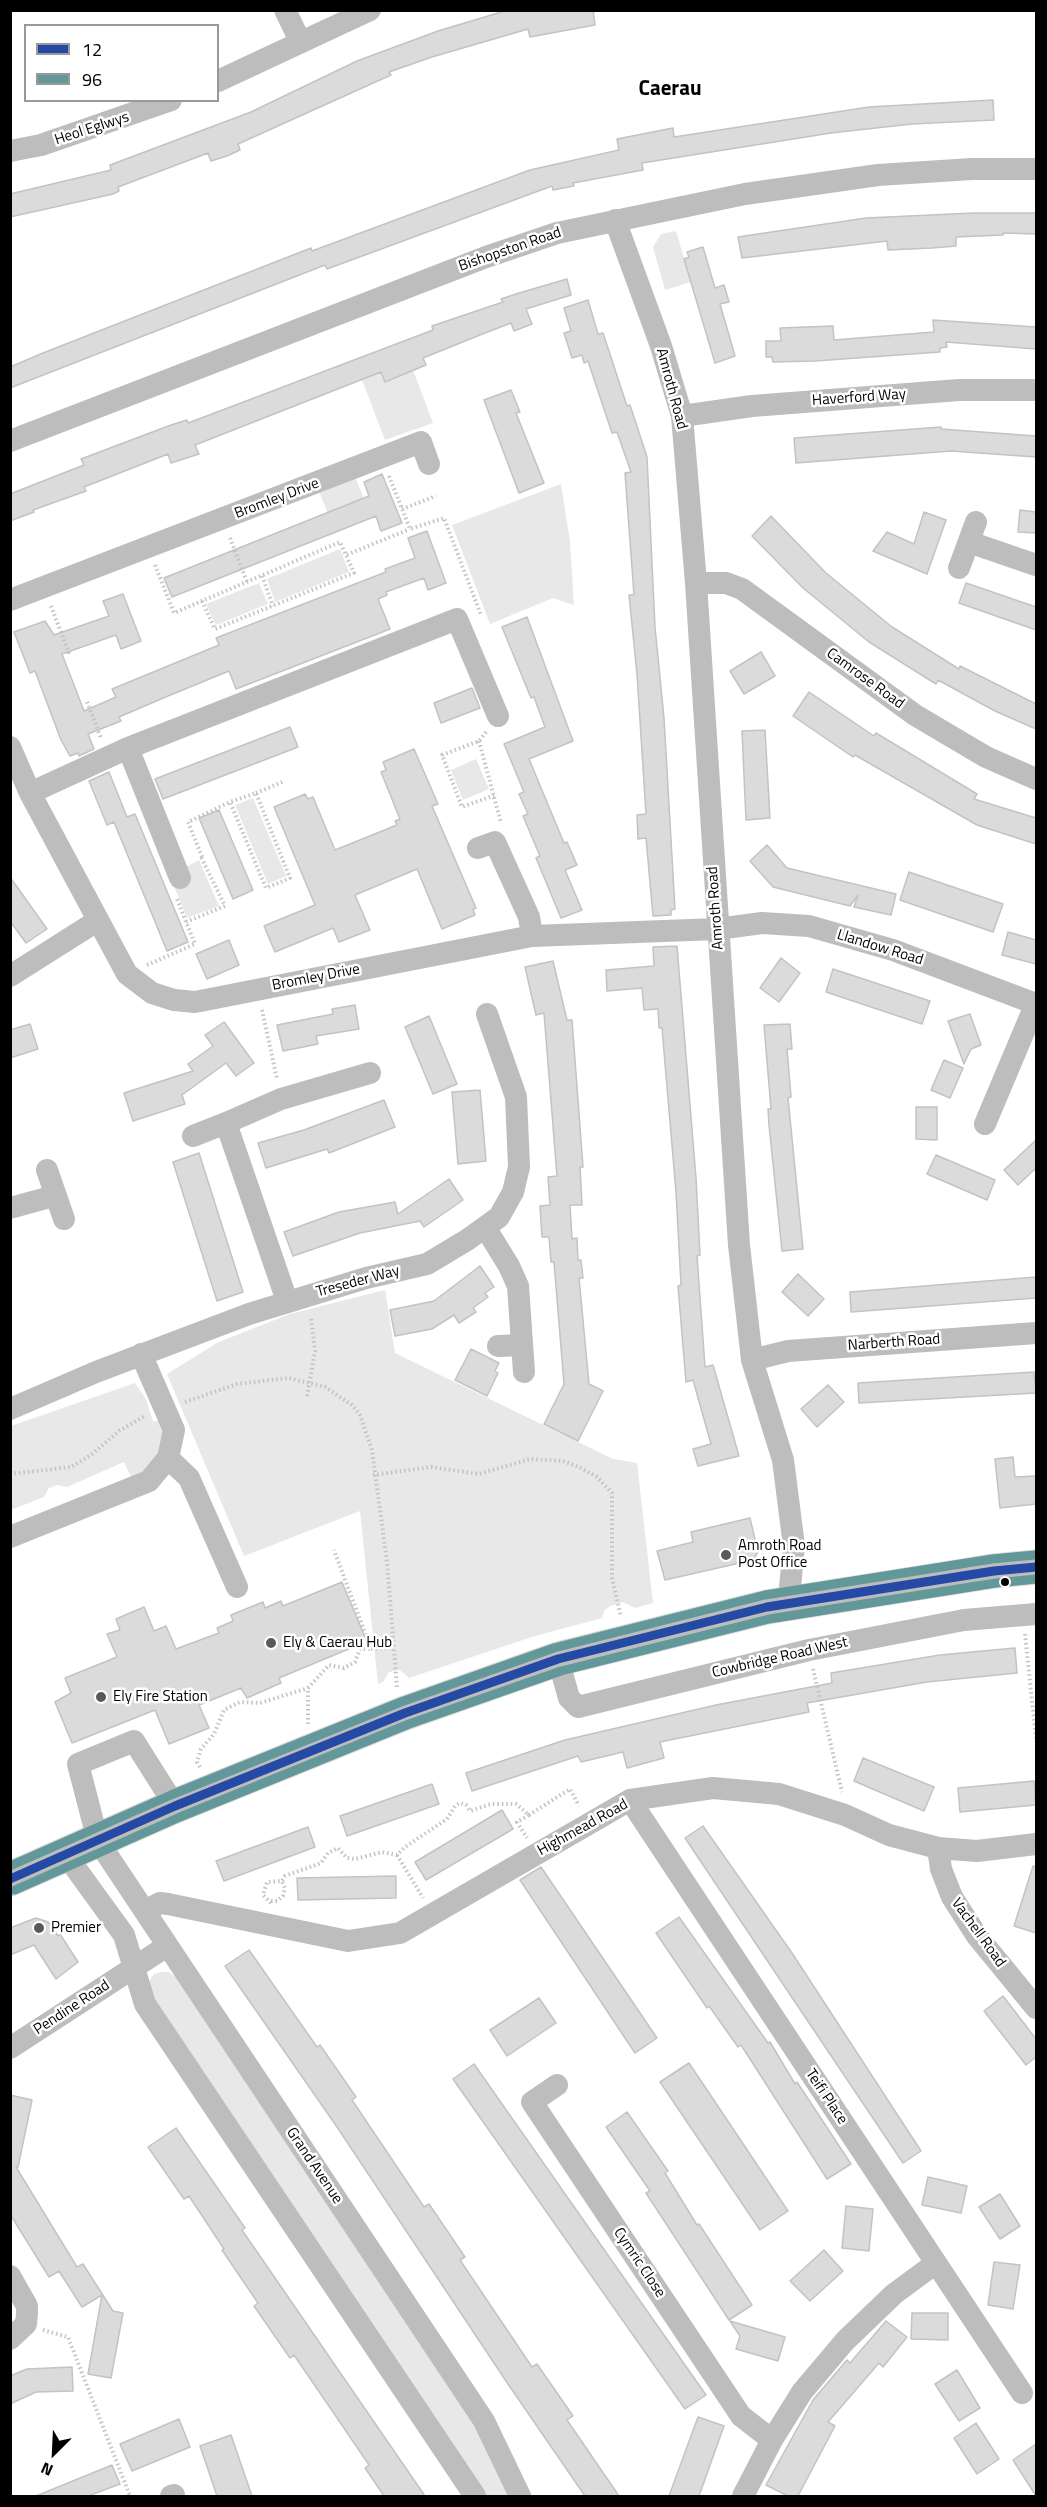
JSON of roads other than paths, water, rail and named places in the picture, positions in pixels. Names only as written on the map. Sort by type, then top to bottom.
[{"type":"highway","points":[[10,1879],[175,1806],[405,1713],[558,1659],[793,1602],[994,1571],[1036,1568]]},
{"type":"street","points":[[285,10],[300,41]]},
{"type":"street","points":[[219,81],[370,10]]},
{"type":"street","name":"Heol Eglwys","points":[[10,150],[41,145],[165,102]]},
{"type":"street","name":"Bishopston Road","points":[[10,441],[486,257],[557,233],[745,194],[878,175],[972,169],[1036,169]]},
{"type":"street","name":"Amroth Road","points":[[615,220],[661,346],[682,416],[696,583],[739,1245],[752,1360],[783,1460],[794,1546],[790,1587],[793,1602]]},
{"type":"street","name":"Haverford Way","points":[[682,416],[752,406],[948,391],[1036,390]]},
{"type":"street","name":"Bromley Drive","points":[[10,600],[422,442],[429,464]]},
{"type":"street","points":[[959,568],[972,532],[1036,565]]},
{"type":"street","name":"Camrose Road","points":[[696,583],[726,583],[742,589],[915,715],[986,757],[1036,779]]},
{"type":"street","points":[[30,793],[118,753],[458,619],[498,716]]},
{"type":"street","name":"Bromley Drive","points":[[10,747],[30,793],[127,974],[152,993],[174,1000],[195,1002],[532,936],[717,929]]},
{"type":"street","points":[[118,753],[178,873]]},
{"type":"street","points":[[487,845],[529,917],[532,936]]},
{"type":"street","points":[[10,976],[97,921]]},
{"type":"street","name":"Llandow Road","points":[[717,929],[762,923],[809,926],[893,950],[1036,1003]]},
{"type":"street","points":[[985,1124],[1036,1003]]},
{"type":"street","name":"Treseder Way","points":[[10,1409],[141,1354],[297,1298],[427,1264],[499,1217],[513,1192],[519,1167],[516,1097],[487,1014]]},
{"type":"street","points":[[193,1136],[281,1099],[370,1073]]},
{"type":"street","points":[[226,1123],[297,1298]]},
{"type":"street","points":[[47,1170],[54,1196],[64,1219]]},
{"type":"street","points":[[10,1208],[54,1196]]},
{"type":"street","points":[[485,1227],[505,1258],[518,1286],[524,1372]]},
{"type":"street","name":"Narberth Road","points":[[752,1360],[788,1351],[1036,1333]]},
{"type":"street","points":[[498,1346],[522,1345]]},
{"type":"street","points":[[10,1537],[149,1481],[168,1458],[174,1430],[141,1354]]},
{"type":"street","points":[[168,1458],[189,1478],[237,1587]]},
{"type":"street","name":"Cowbridge Road West","points":[[558,1659],[569,1698],[578,1707],[809,1650],[964,1620],[1030,1615]]},
{"type":"street","name":"Grand Avenue","points":[[175,1806],[134,1741],[78,1764],[98,1840],[483,2421],[520,2496]]},
{"type":"street","name":"Highmead Road","points":[[145,1911],[160,1903],[168,1904],[348,1941],[400,1934],[588,1822],[630,1800],[712,1788],[779,1794],[835,1812],[889,1835],[938,1848],[977,1851],[1036,1844]]},
{"type":"street","name":"Teifi Place","points":[[630,1800],[1022,2393]]},
{"type":"street","name":"Vachell Road","points":[[938,1848],[941,1869],[951,1897],[977,1936],[1036,2008]]},
{"type":"street","points":[[66,1855],[124,1935],[146,2004],[475,2496]]},
{"type":"street","name":"Pendine Road","points":[[10,2048],[167,1946]]},
{"type":"street","name":"Cymric Close","points":[[557,2085],[532,2102],[741,2416],[772,2440]]},
{"type":"street","points":[[743,2496],[772,2440],[802,2392],[845,2341],[901,2287],[936,2263]]},
{"type":"street","points":[[10,2276],[27,2306],[18,2332]]},
{"type":"place","name":"Amroth Road Post Office","points":[[726,1555]]},
{"type":"place","name":"Ely & Caerau Hub","points":[[271,1643]]},
{"type":"place","name":"Ely Fire Station","points":[[101,1697]]},
{"type":"place","name":"Premier","points":[[39,1928]]},
{"type":"district","name":"Caerau","points":[[670,90]]}]
